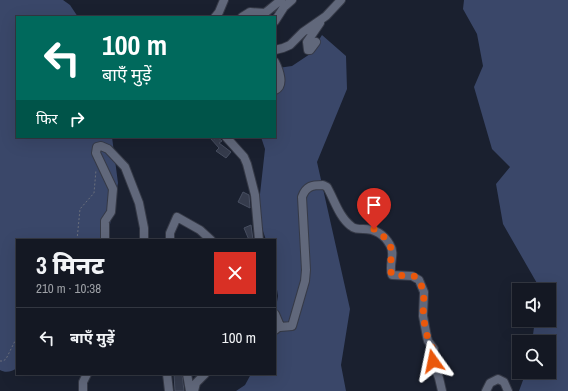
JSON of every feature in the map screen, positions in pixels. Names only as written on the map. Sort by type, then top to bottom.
[{"type":"street","points":[[216,16],[224,0]]},
{"type":"street","points":[[244,16],[250,12],[265,13],[281,0]]},
{"type":"street","points":[[276,19],[284,7],[292,0]]},
{"type":"street","points":[[276,50],[287,47],[303,32],[332,11],[341,0]]},
{"type":"street","points":[[316,42],[310,50],[308,50],[307,42],[321,20]]},
{"type":"street","points":[[276,64],[279,72],[280,86],[276,90]]},
{"type":"street","points":[[227,138],[244,157],[247,164],[255,195],[259,239]]},
{"type":"street","points":[[105,239],[105,221],[111,212],[113,189],[96,153],[97,147],[101,146],[108,149],[125,167],[139,203],[144,228],[144,239]]},
{"type":"street","points":[[277,328],[292,326],[305,281],[306,259],[302,197],[309,187],[323,185],[326,187],[349,225],[355,228],[378,231],[388,241],[392,248],[390,268],[392,275],[412,276],[419,280],[424,292],[423,316],[428,340],[434,350],[433,362],[442,391]]},
{"type":"street","points":[[170,239],[177,216],[200,230],[210,239]]},
{"type":"street","points":[[85,390],[84,382],[87,375]]},
{"type":"street","points":[[167,375],[169,391]]},
{"type":"street","points":[[187,375],[190,391]]},
{"type":"street","points":[[194,391],[196,383],[204,375]]},
{"type":"street","points":[[486,391],[490,383],[498,379],[504,382],[508,391]]},
{"type":"path","points":[[77,239],[80,210],[94,193],[96,168]]},
{"type":"path","points":[[0,361],[6,359],[16,338]]},
{"type":"shaded area","points":[[0,0],[63,0],[70,5],[77,16],[16,16],[16,138],[112,138],[118,183],[107,239],[16,239],[16,368],[8,372],[0,370]]},
{"type":"shaded area","points":[[464,0],[568,0],[568,391],[519,391],[523,379],[556,379],[556,335],[533,335],[534,327],[556,327],[556,283],[537,283],[503,224],[496,184],[510,167],[492,149],[474,87],[483,66],[477,34],[463,9]]},
{"type":"shaded area","points":[[322,35],[346,56],[347,89],[317,162],[350,309],[341,365],[346,391],[236,391],[245,385],[250,375],[276,375],[276,307],[278,296],[276,283],[276,239],[266,239],[260,222],[260,194],[265,149],[261,138],[276,138],[276,81],[278,68],[292,66],[310,54]]},
{"type":"building","points":[[218,138],[222,141],[219,143],[231,152],[226,158],[216,151],[219,148],[211,139]]},
{"type":"building","points":[[243,192],[249,195],[250,208],[238,202]]},
{"type":"building","points":[[251,225],[253,239],[249,239],[244,228]]},
{"type":"building","points":[[174,375],[182,375],[184,391],[175,391]]},
{"type":"route","points":[[374,229],[378,231],[390,244],[392,251],[390,271],[392,275],[414,276],[421,283],[424,296],[423,316],[428,340],[434,351],[433,361]]}]
